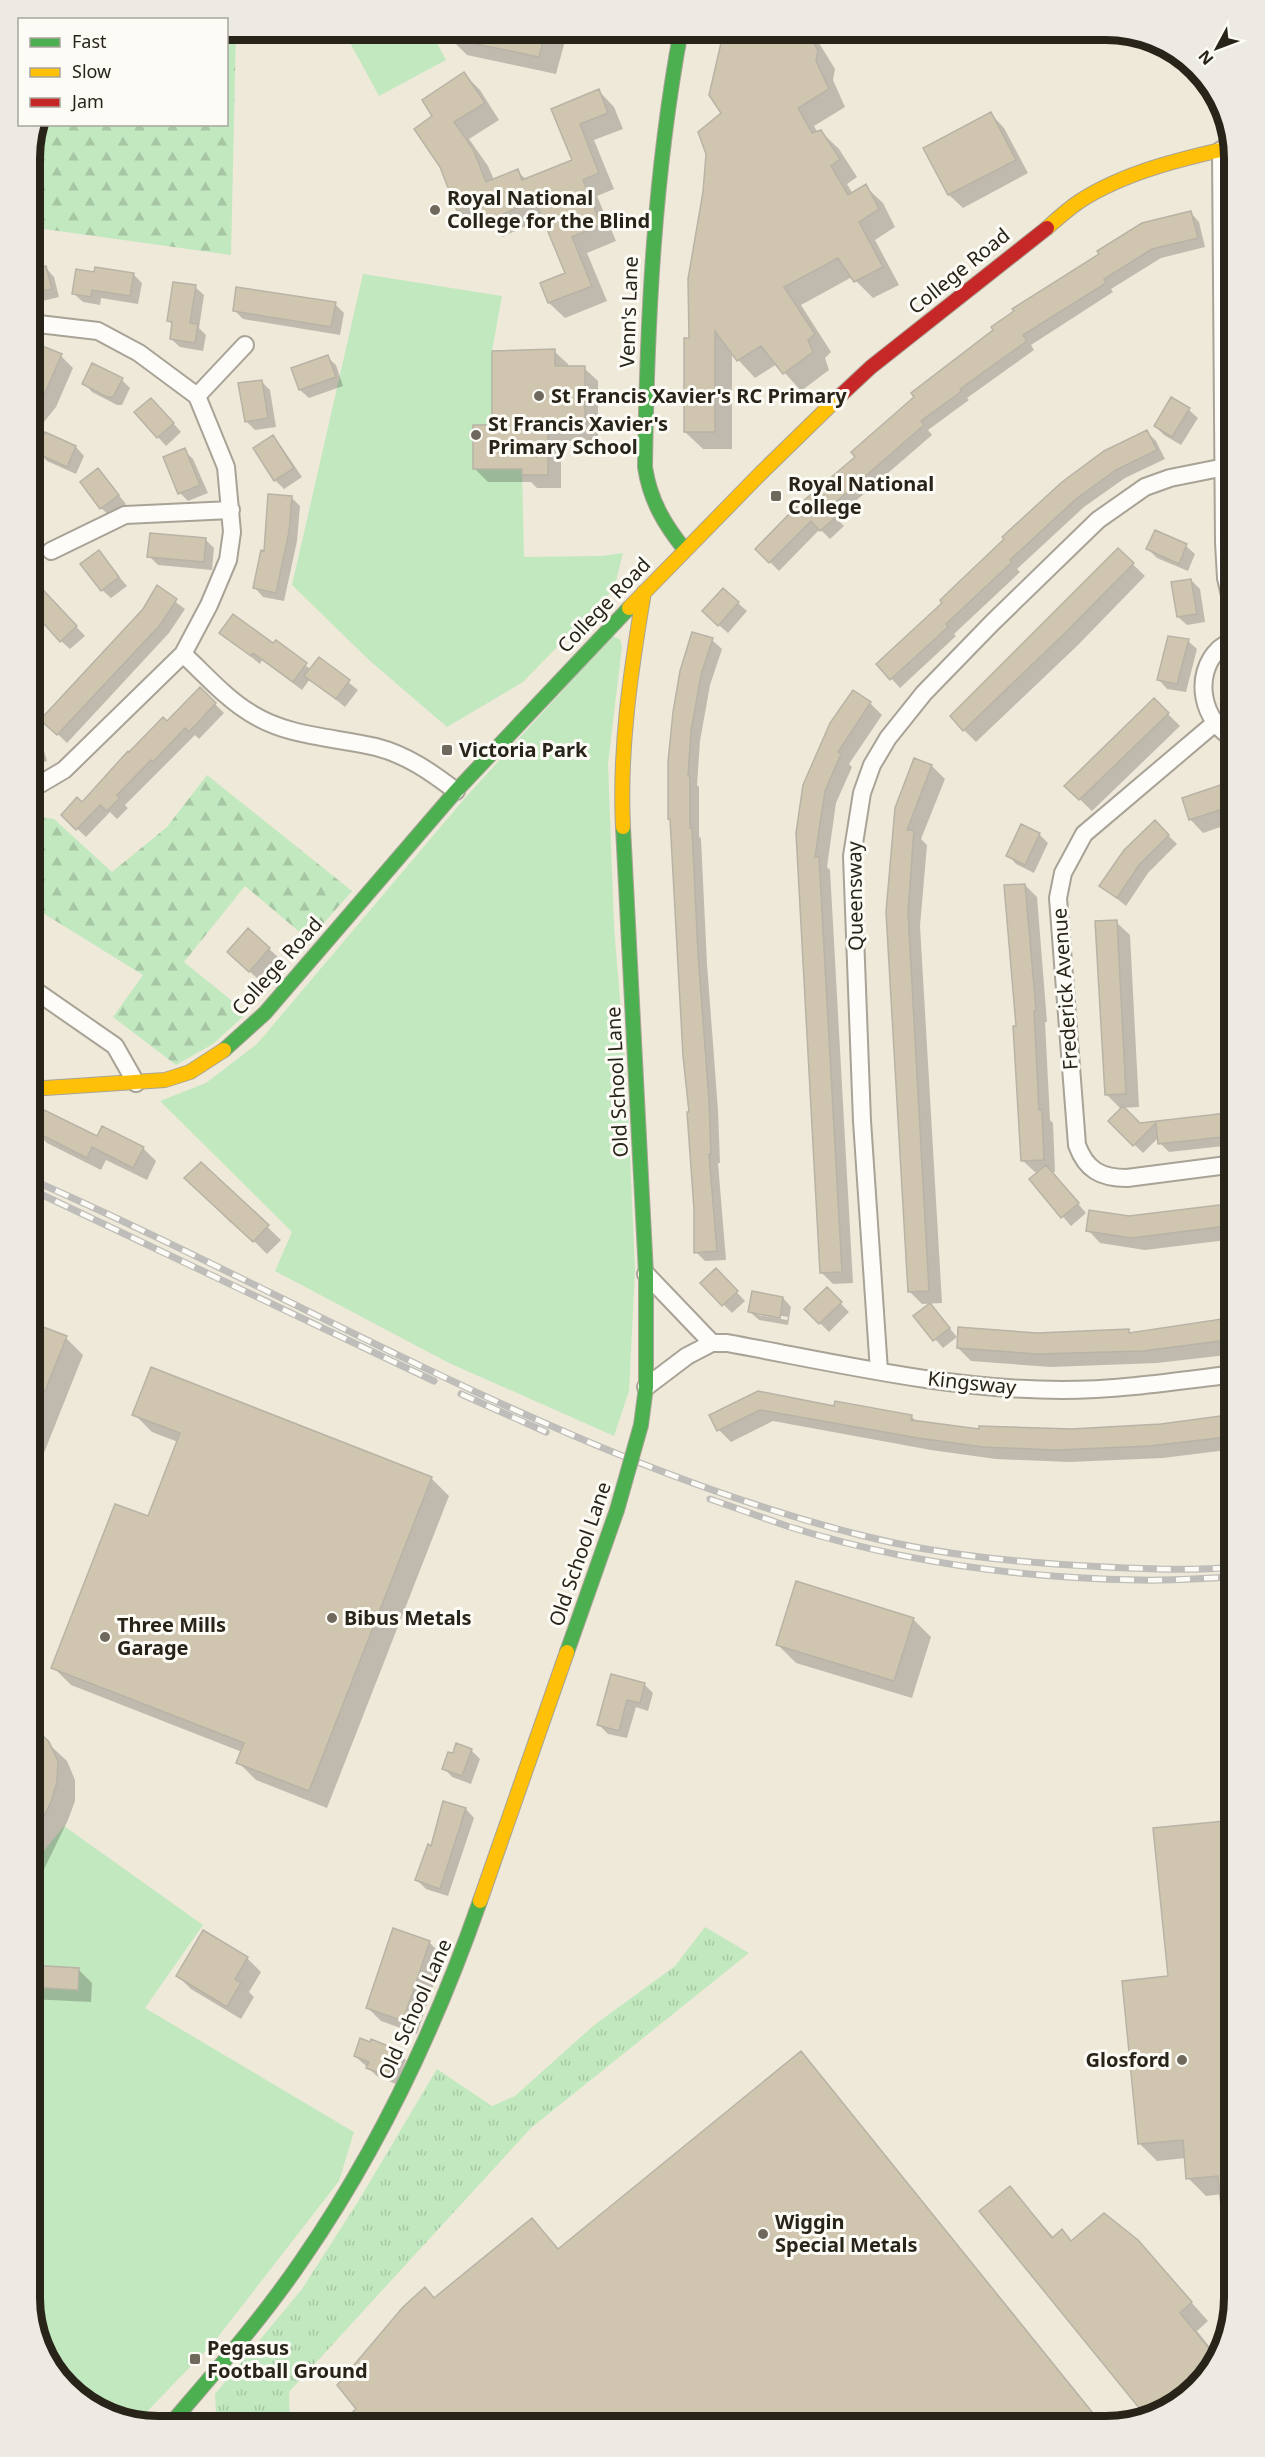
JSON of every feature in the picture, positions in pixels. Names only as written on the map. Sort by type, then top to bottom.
[{"type":"street","name":"Venn's Lane","points":[[679,41],[655,198],[648,315],[645,467],[653,506],[663,524],[685,550]]},
{"type":"street","name":"College Road","points":[[41,1088],[165,1080],[190,1072],[226,1049],[265,1013],[456,791],[554,685],[805,429],[871,367],[1080,201],[1140,172],[1224,149]]},
{"type":"street","points":[[41,324],[98,331],[139,353],[197,396],[226,467],[232,532],[228,560],[210,604],[183,654],[64,770],[41,784]]},
{"type":"street","points":[[197,396],[245,345]]},
{"type":"street","name":"Queensway","points":[[879,1371],[862,1121],[852,856],[862,793],[872,765],[888,738],[924,693],[1098,520],[1145,488],[1170,478],[1225,466]]},
{"type":"street","points":[[51,551],[125,515],[231,510]]},
{"type":"street","name":"Old School Lane","points":[[177,2416],[244,2337],[302,2260],[357,2173],[420,2051],[465,1943],[617,1510],[641,1425],[646,1387],[646,1274],[621,789],[628,696],[644,592]]},
{"type":"street","points":[[1225,645],[1219,649],[1208,666],[1203,688],[1206,707],[1215,723],[1225,733]]},
{"type":"street","points":[[183,654],[252,715],[300,734],[376,748],[401,756],[422,766],[456,791]]},
{"type":"street","name":"Frederick Avenue","points":[[1215,723],[1084,834],[1063,873],[1058,898],[1077,1145],[1082,1158],[1093,1170],[1109,1178],[1127,1178],[1225,1165]]},
{"type":"street","points":[[41,994],[115,1046],[136,1083]]},
{"type":"street","points":[[646,1274],[712,1343],[672,1365],[646,1387]]},
{"type":"street","name":"Kingsway","points":[[712,1343],[727,1343],[879,1371],[996,1387],[1063,1390],[1127,1386],[1225,1375]]},
{"type":"green space","points":[[228,40],[236,40],[231,255],[41,229],[41,151],[46,126],[228,126]]},
{"type":"green space","points":[[349,40],[435,40],[446,60],[379,96]]},
{"type":"green space","name":"St Francis Xavier's Primary School","points":[[363,274],[502,296],[492,351],[492,425],[473,469],[522,469],[524,557],[602,556],[623,553],[614,589],[523,682],[447,727],[369,660],[292,585]]},
{"type":"green space","points":[[612,636],[620,639],[622,646],[608,764],[614,926],[627,1087],[635,1271],[629,1391],[614,1436],[449,1363],[275,1271],[292,1232],[160,1101],[206,1083],[257,1044],[465,798]]},
{"type":"green space","points":[[1225,674],[1225,702],[1223,697],[1222,681]]},
{"type":"green space","points":[[207,775],[352,891],[309,940],[245,886],[184,962],[247,1013],[213,1044],[176,1065],[113,1017],[143,975],[41,912],[41,817],[54,819],[112,872],[167,827]]},
{"type":"green space","points":[[64,1826],[203,1925],[145,2008],[354,2132],[339,2181],[214,2342],[144,2415],[107,2404],[93,2397],[81,2387],[56,2357],[43,2321],[40,2298],[40,1855]]},
{"type":"green space","points":[[705,1927],[749,1953],[531,2128],[289,2392],[290,2416],[216,2416],[215,2394],[302,2289],[359,2200],[437,2069],[492,2106],[515,2096],[593,2026],[675,1966]]},
{"type":"building","points":[[458,40],[543,40],[539,57]]},
{"type":"building","points":[[722,41],[812,41],[818,50],[816,61],[829,89],[798,108],[812,133],[821,130],[840,159],[831,166],[848,195],[866,184],[879,209],[859,222],[883,267],[854,282],[838,258],[784,287],[815,334],[808,340],[813,352],[783,374],[761,346],[737,361],[715,331],[715,432],[684,432],[684,338],[689,338],[688,279],[703,192],[706,154],[698,132],[721,113],[709,95]]},
{"type":"building","points":[[464,72],[485,103],[454,122],[473,149],[486,182],[518,169],[522,180],[572,160],[551,109],[599,89],[608,113],[580,124],[599,173],[583,180],[601,225],[572,237],[592,286],[548,303],[540,283],[565,273],[535,200],[485,222],[476,203],[457,211],[440,167],[414,129],[432,116],[422,100]]},
{"type":"building","points":[[991,112],[1016,160],[948,195],[923,148]]},
{"type":"building","points":[[1191,211],[1198,238],[1152,249],[1104,279],[1106,283],[1023,335],[1027,341],[960,389],[962,391],[921,421],[924,425],[829,508],[836,517],[820,531],[811,521],[769,563],[755,549],[795,508],[855,457],[851,452],[914,397],[911,393],[993,330],[991,327],[1014,311],[1012,309],[1099,254],[1097,251],[1142,223]]},
{"type":"building","points":[[46,266],[52,289],[41,292],[41,267]]},
{"type":"building","points":[[95,267],[134,273],[130,296],[92,290],[91,297],[72,294],[76,269],[94,272]]},
{"type":"building","points":[[173,282],[196,285],[190,323],[198,324],[195,343],[170,339],[172,322],[167,321]]},
{"type":"building","points":[[236,287],[336,302],[331,327],[233,311]]},
{"type":"building","points":[[41,345],[62,354],[41,399]]},
{"type":"building","name":"St Francis Xavier's RC Primary","points":[[555,349],[555,366],[585,366],[585,428],[548,428],[548,475],[522,475],[522,469],[473,469],[473,425],[492,425],[492,351]]},
{"type":"building","points":[[328,355],[336,377],[299,390],[291,368]]},
{"type":"building","points":[[92,363],[123,378],[113,397],[107,397],[82,384]]},
{"type":"building","points":[[262,380],[268,418],[245,422],[238,383]]},
{"type":"building","points":[[1171,397],[1190,408],[1172,437],[1154,426]]},
{"type":"building","points":[[151,398],[174,423],[157,438],[134,412]]},
{"type":"building","points":[[1147,430],[1157,450],[1116,470],[1076,499],[946,624],[948,627],[890,680],[876,664],[942,603],[940,600],[1004,539],[1002,537],[1062,482],[1104,451]]},
{"type":"building","points":[[45,432],[76,446],[67,467],[41,455],[41,442]]},
{"type":"building","points":[[273,435],[294,468],[274,481],[253,448]]},
{"type":"building","points":[[185,448],[200,485],[178,494],[163,457]]},
{"type":"building","points":[[98,468],[119,495],[100,509],[80,482]]},
{"type":"building","points":[[268,494],[292,496],[289,532],[276,593],[253,588],[261,550],[264,551]]},
{"type":"building","points":[[1155,530],[1187,544],[1179,564],[1146,549]]},
{"type":"building","points":[[150,533],[206,538],[204,562],[147,557]]},
{"type":"building","points":[[1118,548],[1134,563],[963,731],[950,716]]},
{"type":"building","points":[[99,550],[119,577],[101,591],[80,564]]},
{"type":"building","points":[[1191,579],[1197,614],[1177,617],[1171,582]]},
{"type":"building","points":[[157,585],[177,599],[160,625],[57,735],[41,719],[143,609]]},
{"type":"building","points":[[41,587],[77,626],[60,642],[41,620]]},
{"type":"building","points":[[723,588],[739,602],[718,626],[702,611]]},
{"type":"building","points":[[233,614],[273,643],[276,640],[307,663],[293,682],[253,653],[251,656],[219,633]]},
{"type":"building","points":[[692,632],[713,638],[701,675],[691,731],[688,776],[690,776],[690,828],[692,828],[698,954],[709,1100],[711,1154],[709,1154],[717,1251],[694,1253],[694,1209],[687,1112],[689,1112],[683,1056],[670,819],[668,819],[668,762],[673,712],[680,671]]},
{"type":"building","points":[[1168,636],[1189,639],[1177,684],[1157,680]]},
{"type":"building","points":[[319,657],[350,680],[336,699],[304,676]]},
{"type":"building","points":[[200,687],[216,703],[189,732],[185,728],[153,762],[151,760],[117,795],[120,798],[107,811],[100,805],[76,830],[61,815],[77,797],[82,802],[128,751],[163,717],[167,721]]},
{"type":"building","points":[[853,690],[871,702],[838,752],[841,754],[825,791],[815,857],[819,857],[842,1272],[820,1273],[796,833],[803,785],[830,723]]},
{"type":"building","points":[[1154,698],[1169,713],[1079,800],[1064,786]]},
{"type":"building","points":[[914,758],[932,765],[907,830],[914,830],[908,912],[929,1291],[908,1292],[886,912],[895,808]]},
{"type":"building","points":[[1225,783],[1225,808],[1189,820],[1182,798]]},
{"type":"building","points":[[1155,820],[1169,835],[1139,865],[1117,898],[1099,886],[1124,850]]},
{"type":"building","points":[[1021,824],[1040,833],[1025,865],[1006,856]]},
{"type":"building","points":[[1025,884],[1036,1010],[1034,1011],[1039,1110],[1042,1110],[1044,1160],[1021,1161],[1013,1026],[1016,1026],[1004,885]]},
{"type":"building","points":[[1117,920],[1126,1094],[1105,1095],[1095,921]]},
{"type":"building","points":[[248,928],[270,948],[249,972],[227,952]]},
{"type":"building","points":[[1123,1106],[1140,1123],[1225,1113],[1225,1140],[1222,1137],[1158,1144],[1156,1123],[1133,1146],[1108,1121]]},
{"type":"building","points":[[42,1109],[97,1136],[102,1126],[144,1147],[133,1168],[92,1147],[87,1158],[41,1134]]},
{"type":"building","points":[[201,1162],[269,1225],[253,1242],[184,1178]]},
{"type":"building","points":[[1046,1165],[1079,1203],[1061,1218],[1029,1179]]},
{"type":"building","points":[[1225,1204],[1225,1226],[1131,1238],[1086,1231],[1089,1210],[1129,1216]]},
{"type":"building","points":[[716,1268],[738,1291],[722,1306],[700,1283]]},
{"type":"building","points":[[827,1287],[842,1302],[819,1324],[804,1309]]},
{"type":"building","points":[[752,1291],[783,1297],[780,1318],[748,1312]]},
{"type":"building","points":[[930,1303],[950,1328],[933,1341],[913,1316]]},
{"type":"building","points":[[1225,1319],[1225,1340],[1143,1351],[1037,1354],[957,1348],[958,1327],[1037,1333],[1129,1329],[1129,1333]]},
{"type":"building","points":[[40,1326],[67,1336],[40,1402]]},
{"type":"building","points":[[151,1367],[432,1477],[309,1791],[236,1763],[244,1743],[51,1668],[115,1504],[148,1516],[180,1433],[132,1415]]},
{"type":"building","points":[[758,1391],[834,1406],[835,1401],[912,1415],[911,1420],[979,1429],[979,1426],[1071,1429],[1161,1424],[1225,1415],[1225,1437],[1150,1446],[1056,1450],[983,1447],[760,1410],[717,1431],[709,1415]]},
{"type":"building","points":[[796,1581],[914,1618],[894,1681],[776,1645]]},
{"type":"building","points":[[611,1674],[645,1683],[640,1703],[627,1700],[619,1731],[597,1725]]},
{"type":"building","points":[[40,1733],[49,1742],[58,1761],[57,1782],[51,1802],[40,1824]]},
{"type":"building","points":[[456,1743],[472,1749],[462,1776],[442,1769],[448,1752],[453,1753]]},
{"type":"building","points":[[443,1801],[466,1808],[440,1889],[415,1880],[428,1844],[431,1846]]},
{"type":"building","name":"Glosford","points":[[1225,1821],[1225,2235],[1218,2176],[1186,2179],[1183,2140],[1138,2144],[1122,1981],[1168,1976],[1153,1828]]},
{"type":"building","points":[[393,1928],[430,1941],[403,2021],[366,2008]]},
{"type":"building","points":[[203,1930],[248,1957],[235,1979],[241,1983],[227,2007],[176,1976]]},
{"type":"building","points":[[40,1966],[79,1968],[78,1990],[40,1988]]},
{"type":"building","points":[[360,2038],[370,2042],[371,2039],[398,2050],[388,2076],[366,2068],[369,2062],[354,2056]]},
{"type":"building","name":"Wiggin Special Metals","points":[[801,2051],[1095,2416],[347,2416],[356,2409],[337,2385],[403,2307],[425,2287],[434,2298],[532,2218],[558,2249]]},
{"type":"building","points":[[1010,2186],[1052,2238],[1062,2229],[1071,2241],[1104,2213],[1138,2240],[1192,2302],[1180,2313],[1211,2351],[1205,2364],[1172,2397],[1141,2411],[979,2211]]},
{"type":"railway","points":[[41,1184],[543,1422],[648,1466],[755,1504],[864,1536],[924,1549],[984,1558],[1138,1568],[1225,1568]]},
{"type":"railway","points":[[41,1194],[434,1381]]},
{"type":"railway","points":[[461,1394],[546,1432]]},
{"type":"railway","points":[[710,1499],[830,1539],[961,1566],[1095,1579],[1163,1580],[1225,1577]]},
{"type":"traffic: fast","points":[[679,41],[658,193],[650,302],[645,467],[650,490],[659,511],[685,550]]},
{"type":"traffic: fast","points":[[224,1050],[265,1013],[456,791],[629,608]]},
{"type":"traffic: fast","points":[[623,827],[646,1274],[646,1387],[641,1425]]},
{"type":"traffic: fast","points":[[617,1510],[641,1425]]},
{"type":"traffic: fast","points":[[567,1652],[617,1510]]},
{"type":"traffic: fast","points":[[177,2416],[271,2303],[330,2218],[356,2175],[403,2087],[424,2041],[480,1901]]},
{"type":"traffic: slow","points":[[1047,228],[1080,201],[1116,182],[1134,174],[1224,149]]},
{"type":"traffic: slow","points":[[629,608],[841,395]]},
{"type":"traffic: slow","points":[[623,827],[624,739],[644,592]]},
{"type":"traffic: slow","points":[[41,1088],[165,1080],[190,1072],[224,1050]]},
{"type":"traffic: slow","points":[[480,1901],[567,1652]]},
{"type":"traffic: jam","points":[[841,395],[871,367],[1047,228]]},
{"type":"place","name":"Royal National College for the Blind","points":[[435,210]]},
{"type":"place","name":"St Francis Xavier's RC Primary","points":[[539,396]]},
{"type":"place","name":"St Francis Xavier's Primary School","points":[[476,435]]},
{"type":"place","name":"Royal National College","points":[[776,496]]},
{"type":"place","name":"Victoria Park","points":[[447,750]]},
{"type":"place","name":"Bibus Metals","points":[[332,1618]]},
{"type":"place","name":"Three Mills Garage","points":[[105,1637]]},
{"type":"place","name":"Glosford","points":[[1182,2060]]},
{"type":"place","name":"Wiggin Special Metals","points":[[763,2234]]},
{"type":"place","name":"Pegasus Football Ground","points":[[195,2359]]}]
